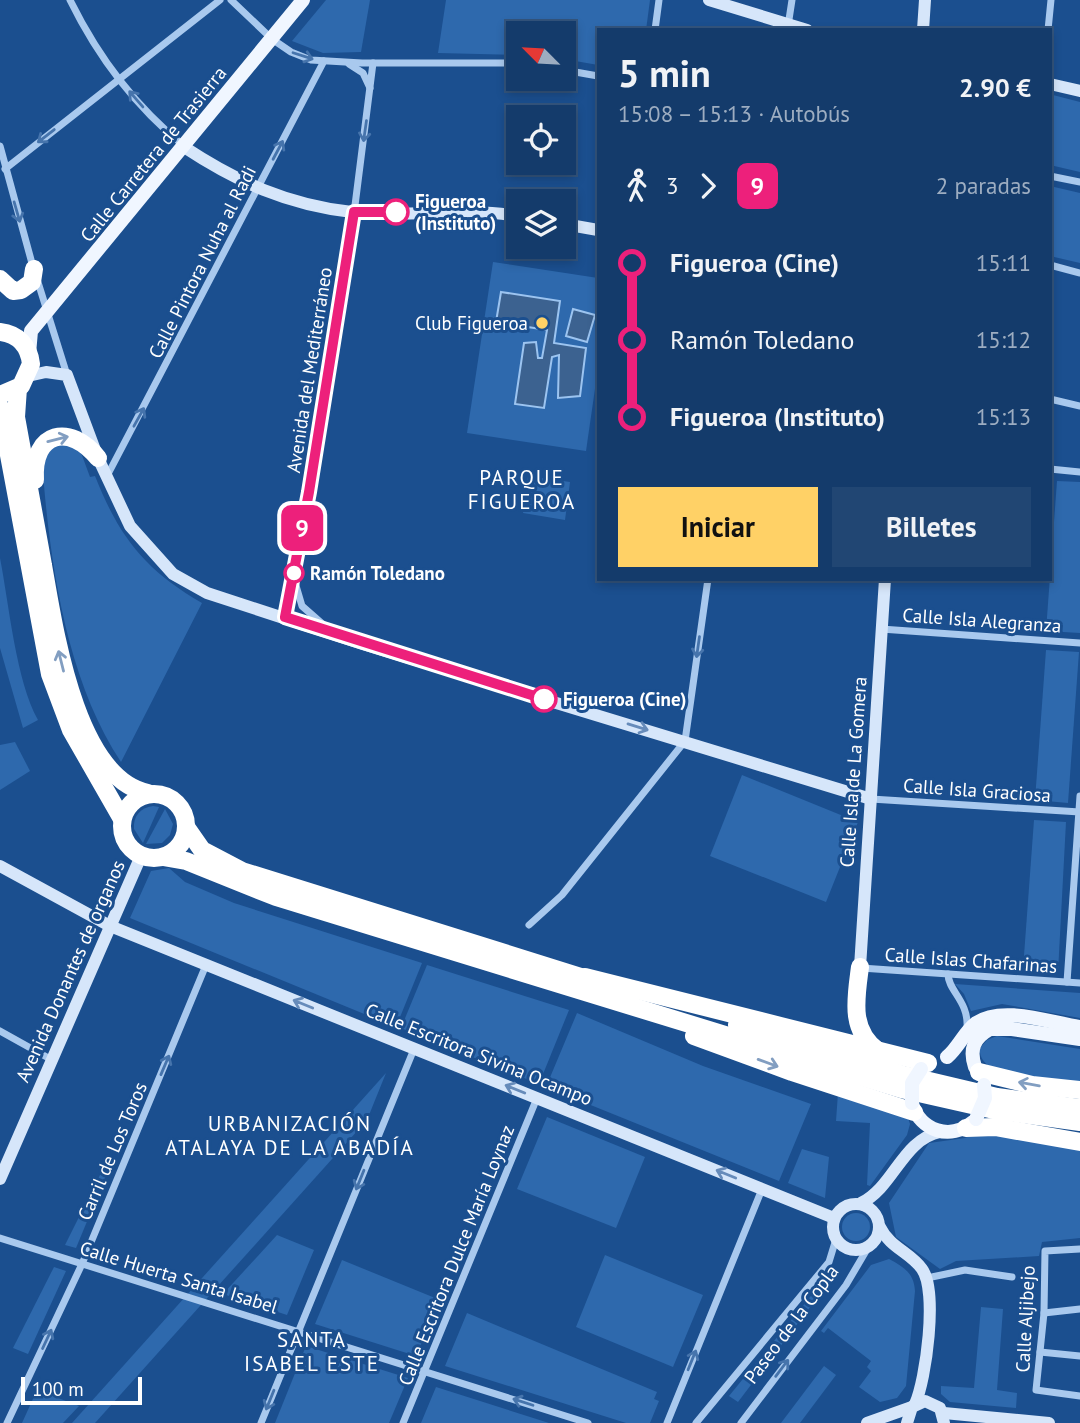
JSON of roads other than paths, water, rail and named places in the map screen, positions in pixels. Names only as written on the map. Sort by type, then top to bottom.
[{"type":"highway","points":[[0,279],[13,291],[21,290],[32,282],[34,269]]},
{"type":"highway","points":[[0,315],[6,333],[23,342],[30,370],[16,417],[59,653],[82,721],[119,780],[135,791],[158,793],[175,801],[185,817],[186,827],[179,846],[163,857]]},
{"type":"highway","points":[[0,395],[30,370]]},
{"type":"highway","points":[[0,407],[45,653],[57,696],[77,742],[112,797],[122,819],[125,841],[141,856],[187,861],[276,897],[904,1075],[997,1097],[1080,1108]]},
{"type":"highway","points":[[43,567],[34,468],[39,450],[50,440],[65,435],[86,443],[98,458]]},
{"type":"highway","points":[[0,448],[26,544]]},
{"type":"highway","points":[[122,819],[134,800],[148,793]]},
{"type":"highway","points":[[186,827],[202,850],[242,871],[569,980],[901,1089],[994,1110],[1080,1122]]},
{"type":"highway","points":[[860,967],[858,1024],[866,1039],[881,1052]]},
{"type":"highway","points":[[569,980],[662,994],[881,1052],[924,1066]]},
{"type":"highway","points":[[569,980],[792,1072],[915,1111]]},
{"type":"highway","points":[[979,1075],[1032,1085],[1080,1090]]},
{"type":"highway","points":[[971,1123],[1080,1142]]},
{"type":"highway","points":[[1037,1134],[1080,1137]]},
{"type":"main road","name":"Calle Carretera de Trasierra","points":[[31,331],[303,0]]},
{"type":"main road","points":[[6,333],[31,331],[30,370]]},
{"type":"main road","points":[[1080,1027],[998,1016],[982,1020],[967,1032],[947,1056],[924,1066],[912,1083],[915,1111],[940,1132],[951,1133],[971,1123],[985,1098],[972,1058],[974,1045],[990,1029],[1080,1039]]},
{"type":"main road","points":[[947,1056],[964,1059],[979,1075]]},
{"type":"street","points":[[71,0],[87,33],[119,79],[184,147],[228,176],[257,190],[303,204],[354,212],[506,214]]},
{"type":"street","points":[[5,169],[220,0]]},
{"type":"street","points":[[231,0],[272,39],[298,56],[345,63],[506,63]]},
{"type":"street","points":[[655,28],[659,0]]},
{"type":"street","points":[[709,0],[798,28]]},
{"type":"street","points":[[788,26],[792,0]]},
{"type":"street","points":[[923,28],[925,0]]},
{"type":"street","points":[[1048,28],[1051,0]]},
{"type":"street","name":"Calle Pintora Nuha al Radi","points":[[107,477],[324,61]]},
{"type":"street","points":[[345,63],[363,73],[371,92]]},
{"type":"street","name":"Avenida del Mediterráneo","points":[[373,63],[354,212],[285,617],[338,636],[871,799]]},
{"type":"street","points":[[576,72],[597,76]]},
{"type":"street","points":[[1052,84],[1080,91]]},
{"type":"street","points":[[0,146],[67,375],[98,458],[130,526],[173,574],[207,593],[285,617]]},
{"type":"street","points":[[1052,176],[1080,182]]},
{"type":"street","points":[[576,226],[597,230]]},
{"type":"street","points":[[1052,265],[1080,272]]},
{"type":"street","points":[[30,370],[67,375]]},
{"type":"street","points":[[1052,399],[1080,406]]},
{"type":"street","points":[[1052,470],[1080,472]]},
{"type":"street","name":"Avenida del Mediterráneo","points":[[293,575],[302,606],[338,636]]},
{"type":"street","points":[[529,925],[562,895],[685,741],[708,581]]},
{"type":"street","name":"Calle Isla de La Gomera","points":[[860,967],[885,581]]},
{"type":"street","name":"Calle Isla Alegranza","points":[[881,629],[1080,643]]},
{"type":"street","points":[[1067,982],[1080,796]]},
{"type":"street","name":"Calle Isla Graciosa","points":[[871,799],[1079,812]]},
{"type":"street","name":"Avenida Donantes de organos","points":[[0,1179],[141,856]]},
{"type":"street","name":"Calle Escritora Sivina Ocampo","points":[[0,866],[110,926],[834,1218]]},
{"type":"street","name":"Carril de Los Toros","points":[[8,1423],[82,1264],[206,965]]},
{"type":"street","name":"Calle Islas Chafarinas","points":[[860,967],[1080,983]]},
{"type":"street","points":[[948,974],[948,981],[966,1009],[967,1032]]},
{"type":"street","points":[[0,1031],[52,1060]]},
{"type":"street","points":[[261,1423],[414,1049]]},
{"type":"street","name":"Calle Escritora Dulce María Loynaz","points":[[403,1423],[537,1098]]},
{"type":"street","points":[[910,1151],[918,1133],[915,1111]]},
{"type":"street","points":[[696,1423],[829,1262],[836,1239],[834,1218],[842,1208],[861,1203],[881,1189],[920,1139],[940,1132]]},
{"type":"street","points":[[667,1423],[762,1189]]},
{"type":"street","points":[[869,1246],[877,1238],[881,1189]]},
{"type":"street","points":[[861,1203],[878,1221],[898,1250],[920,1266],[927,1278],[930,1296],[923,1384],[905,1423],[883,1416]]},
{"type":"street","name":"Calle Huerta Santa Isabel","points":[[0,1238],[588,1423]]},
{"type":"street","points":[[836,1239],[851,1250],[869,1246],[898,1250]]},
{"type":"street","name":"Paseo de la Copla","points":[[741,1423],[846,1285],[869,1246]]},
{"type":"street","name":"Calle Aljibejo","points":[[1080,1252],[1045,1251],[1044,1313],[1037,1390],[1080,1396]]},
{"type":"street","points":[[927,1278],[965,1270],[1012,1277]]},
{"type":"street","points":[[1044,1313],[1080,1309]]},
{"type":"street","points":[[1040,1352],[1080,1356]]},
{"type":"street","points":[[923,1384],[930,1402],[944,1418],[1049,1423]]},
{"type":"street","points":[[867,1423],[930,1402]]},
{"type":"place","name":"Figueroa (Instituto)","points":[[396,212]]},
{"type":"place","name":"Club Figueroa","points":[[542,323]]},
{"type":"place","name":"Ramón Toledano","points":[[294,573]]},
{"type":"place","name":"Figueroa (Cine)","points":[[544,699]]},
{"type":"district","name":"PARQUE FIGUEROA","points":[[522,489]]},
{"type":"district","name":"URBANIZACIÓN ATALAYA DE LA ABADÍA","points":[[290,1135]]},
{"type":"district","name":"SANTA ISABEL ESTE","points":[[312,1351]]}]
